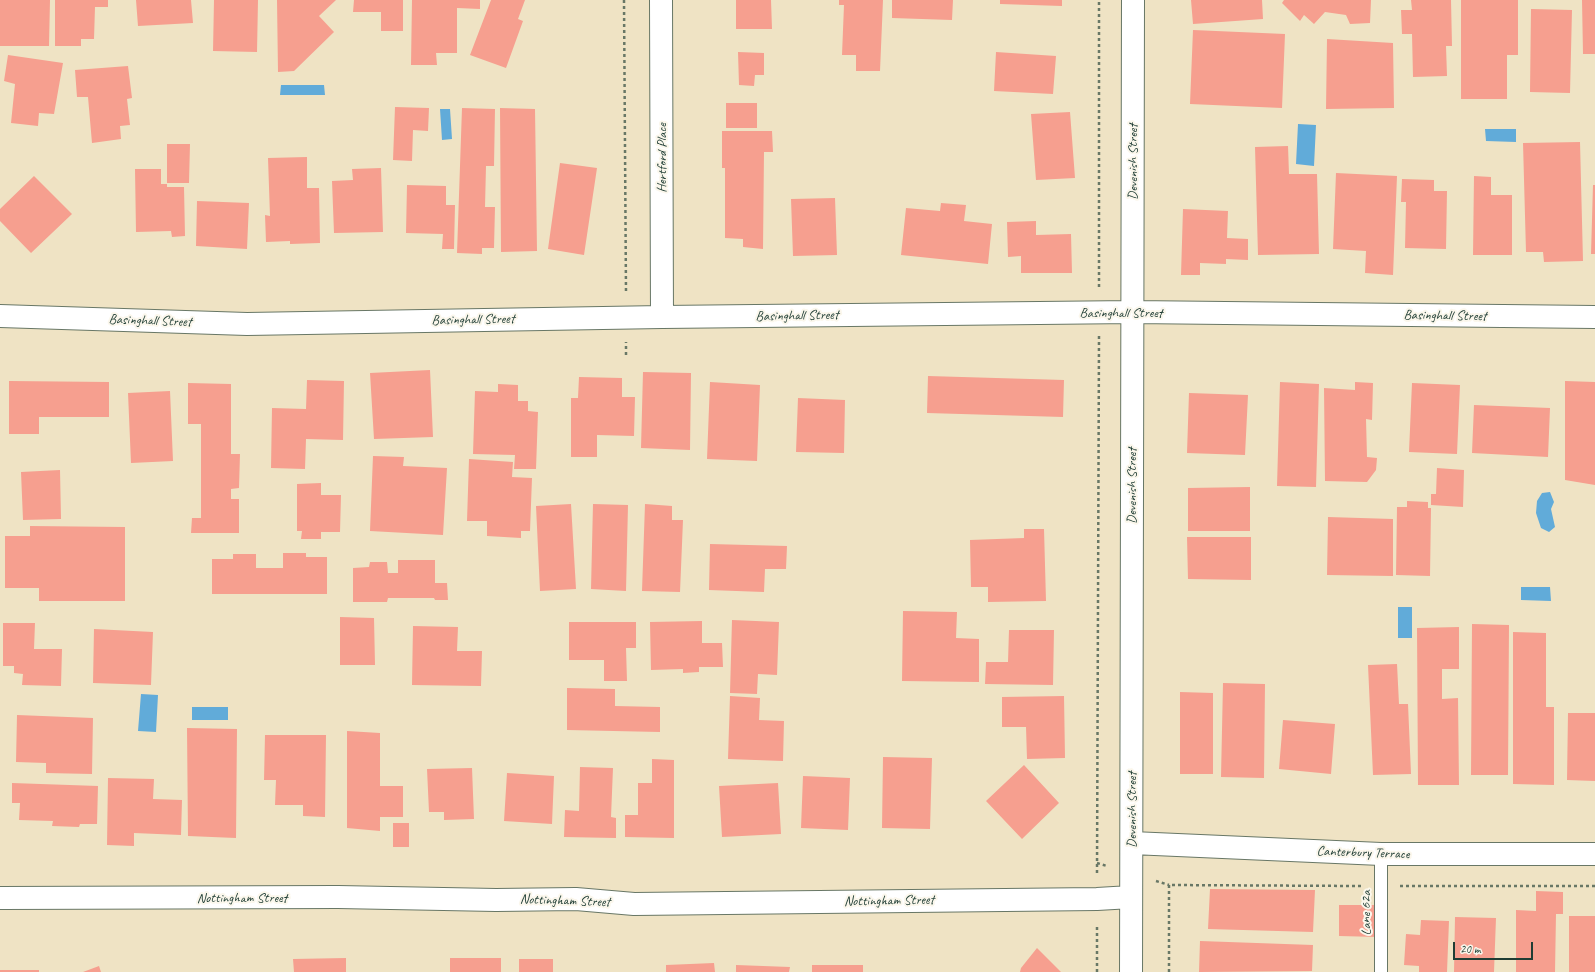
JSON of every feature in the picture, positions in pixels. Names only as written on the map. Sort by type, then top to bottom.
[{"type":"street","name":"Hertford Place","points":[[661,0],[662,317]]},
{"type":"street","name":"Devenish Street","points":[[1131,972],[1130,874],[1132,843],[1133,0]]},
{"type":"street","name":"Basinghall Street","points":[[0,316],[247,324],[626,317],[1133,312],[1595,317]]},
{"type":"street","name":"Canterbury Terrace","points":[[1132,843],[1381,854],[1595,854]]},
{"type":"street","name":"Nottingham Street","points":[[0,898],[338,897],[496,900],[576,899],[634,904],[1131,898]]},
{"type":"lane","name":"Lane 62a","points":[[1381,854],[1381,972]]},
{"type":"path","points":[[624,0],[626,355]]},
{"type":"path","points":[[1097,972],[1099,0]]},
{"type":"path","points":[[1169,972],[1169,885],[1595,886]]},
{"type":"water","points":[[281,85],[324,85],[325,95],[280,95]]},
{"type":"water","points":[[440,109],[450,109],[452,139],[442,140]]},
{"type":"water","points":[[1298,124],[1316,125],[1314,166],[1296,164]]},
{"type":"water","points":[[1485,129],[1516,129],[1516,142],[1486,141]]},
{"type":"water","points":[[1550,492],[1554,502],[1551,509],[1555,527],[1549,532],[1541,528],[1536,513],[1537,501],[1542,493]]},
{"type":"water","points":[[1521,587],[1550,587],[1551,601],[1521,600]]},
{"type":"water","points":[[1398,607],[1412,607],[1412,638],[1398,638]]},
{"type":"water","points":[[141,694],[158,695],[156,732],[138,731]]},
{"type":"water","points":[[192,707],[228,707],[228,720],[192,720]]},
{"type":"building","points":[[0,0],[50,0],[49,46],[0,46]]},
{"type":"building","points":[[55,0],[108,0],[108,7],[95,7],[94,39],[81,39],[81,46],[55,46]]},
{"type":"building","points":[[136,0],[191,0],[193,23],[138,26]]},
{"type":"building","points":[[214,0],[258,0],[257,52],[213,51]]},
{"type":"building","points":[[277,0],[336,0],[319,16],[334,32],[294,71],[278,72]]},
{"type":"building","points":[[354,0],[403,0],[403,31],[381,31],[381,12],[353,12]]},
{"type":"building","points":[[412,0],[480,0],[480,9],[457,8],[457,53],[436,53],[437,65],[411,65]]},
{"type":"building","points":[[491,0],[525,0],[518,19],[523,21],[506,68],[470,55]]},
{"type":"building","points":[[736,0],[771,0],[772,29],[736,29]]},
{"type":"building","points":[[839,0],[883,0],[880,71],[856,71],[856,55],[842,55],[844,5],[839,5]]},
{"type":"building","points":[[892,0],[953,0],[952,20],[892,18]]},
{"type":"building","points":[[1000,0],[1062,0],[1062,6],[1000,4]]},
{"type":"building","points":[[1191,0],[1262,0],[1263,19],[1193,24]]},
{"type":"building","points":[[1284,0],[1371,0],[1370,23],[1350,24],[1346,15],[1325,12],[1314,24],[1304,15],[1300,21],[1282,3]]},
{"type":"building","points":[[1411,0],[1451,0],[1452,46],[1446,46],[1447,76],[1413,77],[1412,34],[1402,34],[1401,10],[1412,10]]},
{"type":"building","points":[[1461,0],[1518,0],[1518,55],[1507,55],[1507,99],[1461,99]]},
{"type":"building","points":[[1582,0],[1595,0],[1595,54],[1583,54]]},
{"type":"building","points":[[1531,9],[1572,10],[1570,93],[1530,92]]},
{"type":"building","points":[[1193,30],[1285,34],[1282,108],[1190,104]]},
{"type":"building","points":[[1327,39],[1393,43],[1394,108],[1326,109]]},
{"type":"building","points":[[738,52],[764,53],[764,75],[755,75],[754,86],[739,85]]},
{"type":"building","points":[[996,52],[1056,56],[1053,94],[994,91]]},
{"type":"building","points":[[8,55],[63,63],[54,114],[39,113],[38,126],[11,123],[15,84],[4,81]]},
{"type":"building","points":[[128,66],[132,98],[127,99],[130,125],[120,126],[121,139],[92,143],[88,97],[77,97],[75,70]]},
{"type":"building","points":[[726,103],[757,103],[757,128],[726,128]]},
{"type":"building","points":[[395,107],[429,108],[428,131],[413,130],[412,161],[393,160]]},
{"type":"building","points":[[462,108],[495,109],[494,166],[486,166],[485,207],[495,207],[494,248],[482,248],[482,254],[457,253]]},
{"type":"building","points":[[500,108],[535,109],[537,251],[501,252]]},
{"type":"building","points":[[1070,112],[1075,178],[1036,180],[1031,114]]},
{"type":"building","points":[[722,131],[772,131],[773,152],[764,152],[763,249],[743,247],[743,239],[725,238],[725,168],[722,168]]},
{"type":"building","points":[[1580,142],[1583,261],[1544,262],[1543,252],[1526,252],[1523,143]]},
{"type":"building","points":[[167,144],[190,144],[189,183],[167,183]]},
{"type":"building","points":[[1288,146],[1289,174],[1317,174],[1319,254],[1258,255],[1255,147]]},
{"type":"building","points":[[307,157],[307,188],[319,188],[320,243],[290,244],[290,241],[266,242],[265,215],[270,216],[268,158]]},
{"type":"building","points":[[560,163],[597,168],[584,255],[548,249]]},
{"type":"building","points":[[381,168],[383,232],[334,233],[332,181],[353,180],[352,169]]},
{"type":"building","points":[[135,169],[161,169],[161,184],[167,184],[167,187],[184,187],[185,236],[172,237],[171,231],[136,232]]},
{"type":"building","points":[[1336,173],[1397,176],[1393,275],[1365,273],[1366,251],[1333,249]]},
{"type":"building","points":[[34,176],[72,214],[31,253],[0,221],[0,209]]},
{"type":"building","points":[[1474,176],[1491,177],[1491,195],[1512,195],[1512,255],[1473,255]]},
{"type":"building","points":[[1402,179],[1434,180],[1434,191],[1447,191],[1446,249],[1405,248],[1406,202],[1401,202]]},
{"type":"building","points":[[407,185],[446,186],[446,205],[455,205],[454,249],[442,249],[443,234],[406,233]]},
{"type":"building","points":[[1593,185],[1595,185],[1595,254],[1591,254]]},
{"type":"building","points":[[835,198],[837,255],[793,256],[791,199]]},
{"type":"building","points":[[197,201],[249,203],[247,249],[196,246]]},
{"type":"building","points":[[941,203],[966,205],[964,221],[992,224],[988,264],[901,255],[906,208],[940,211]]},
{"type":"building","points":[[1183,209],[1228,211],[1227,238],[1248,239],[1248,260],[1226,259],[1226,264],[1200,263],[1200,275],[1181,275]]},
{"type":"building","points":[[1036,221],[1036,235],[1071,234],[1072,273],[1021,273],[1021,256],[1008,257],[1007,222]]},
{"type":"building","points":[[430,370],[433,437],[374,439],[370,373]]},
{"type":"building","points":[[643,372],[691,373],[690,450],[641,448]]},
{"type":"building","points":[[928,376],[1064,380],[1063,417],[927,413]]},
{"type":"building","points":[[579,377],[622,378],[622,397],[635,397],[634,436],[597,435],[597,457],[571,457],[571,398],[578,398]]},
{"type":"building","points":[[307,380],[344,381],[343,440],[306,439],[305,469],[271,468],[272,408],[306,409]]},
{"type":"building","points":[[9,381],[109,382],[109,417],[39,417],[39,434],[9,434]]},
{"type":"building","points":[[1565,381],[1595,382],[1595,485],[1565,480]]},
{"type":"building","points":[[710,382],[760,385],[757,461],[707,459]]},
{"type":"building","points":[[1280,382],[1319,384],[1316,487],[1277,486]]},
{"type":"building","points":[[1355,382],[1373,383],[1372,420],[1366,419],[1367,457],[1377,458],[1376,470],[1367,482],[1325,481],[1324,388],[1355,390]]},
{"type":"building","points":[[188,383],[231,384],[231,454],[240,454],[239,488],[231,489],[231,499],[239,499],[239,533],[191,533],[192,518],[201,518],[201,424],[188,424]]},
{"type":"building","points":[[1412,383],[1460,385],[1457,454],[1409,452]]},
{"type":"building","points":[[498,384],[518,385],[518,401],[528,401],[528,411],[538,412],[536,469],[514,469],[515,455],[473,454],[475,391],[498,392]]},
{"type":"building","points":[[170,391],[173,461],[131,463],[128,393]]},
{"type":"building","points":[[1189,393],[1248,395],[1245,455],[1187,453]]},
{"type":"building","points":[[798,398],[845,400],[844,453],[796,452]]},
{"type":"building","points":[[1474,405],[1550,408],[1548,457],[1472,453]]},
{"type":"building","points":[[373,456],[404,457],[403,466],[447,468],[443,535],[370,531]]},
{"type":"building","points":[[469,459],[513,462],[512,477],[532,478],[530,531],[521,531],[521,538],[487,536],[487,521],[467,521]]},
{"type":"building","points":[[1437,468],[1464,470],[1463,507],[1431,505],[1431,494],[1436,494]]},
{"type":"building","points":[[60,470],[61,519],[23,520],[21,472]]},
{"type":"building","points":[[321,483],[321,495],[341,495],[340,532],[321,532],[321,539],[301,539],[302,531],[297,531],[297,484]]},
{"type":"building","points":[[1250,487],[1250,531],[1188,531],[1188,488]]},
{"type":"building","points":[[1407,501],[1428,502],[1428,508],[1431,508],[1430,576],[1396,575],[1397,507],[1407,507]]},
{"type":"building","points":[[571,504],[576,589],[540,591],[536,506]]},
{"type":"building","points":[[593,504],[628,505],[626,591],[591,589]]},
{"type":"building","points":[[645,504],[672,506],[672,520],[683,520],[680,592],[642,591]]},
{"type":"building","points":[[1328,517],[1393,519],[1393,576],[1327,575]]},
{"type":"building","points":[[30,526],[125,527],[125,601],[39,601],[39,588],[5,588],[5,536],[30,536]]},
{"type":"building","points":[[1024,529],[1044,529],[1046,601],[988,602],[988,587],[971,587],[970,540],[1024,538]]},
{"type":"building","points":[[1187,537],[1251,537],[1251,580],[1188,579]]},
{"type":"building","points":[[710,544],[787,546],[786,569],[765,569],[764,592],[709,590]]},
{"type":"building","points":[[283,553],[306,553],[306,557],[327,557],[327,594],[212,594],[212,559],[233,559],[233,554],[256,554],[256,568],[283,568]]},
{"type":"building","points":[[398,560],[435,560],[435,583],[447,583],[448,600],[435,600],[434,598],[388,598],[387,602],[353,602],[353,568],[369,567],[370,562],[387,562],[388,573],[398,573]]},
{"type":"building","points":[[903,611],[957,612],[956,638],[979,639],[979,682],[902,681]]},
{"type":"building","points":[[340,617],[374,618],[375,665],[340,665]]},
{"type":"building","points":[[732,620],[779,622],[777,675],[758,674],[757,694],[730,693]]},
{"type":"building","points":[[702,621],[702,643],[722,643],[723,667],[699,667],[699,672],[683,673],[683,669],[651,670],[650,622]]},
{"type":"building","points":[[569,622],[636,622],[636,648],[626,648],[627,681],[604,681],[604,660],[569,660]]},
{"type":"building","points":[[3,623],[35,623],[34,649],[62,649],[61,686],[22,685],[23,674],[14,673],[14,666],[3,666]]},
{"type":"building","points":[[1472,624],[1509,625],[1508,775],[1471,775]]},
{"type":"building","points":[[413,626],[458,627],[457,651],[482,651],[481,686],[412,685]]},
{"type":"building","points":[[1459,627],[1459,669],[1442,669],[1442,699],[1458,698],[1459,785],[1418,785],[1417,628]]},
{"type":"building","points":[[94,629],[153,632],[151,685],[93,683]]},
{"type":"building","points":[[1009,630],[1054,630],[1053,685],[985,684],[986,662],[1008,662]]},
{"type":"building","points":[[1513,632],[1546,633],[1546,707],[1554,707],[1554,785],[1513,784]]},
{"type":"building","points":[[1397,664],[1399,704],[1408,704],[1411,774],[1373,775],[1368,665]]},
{"type":"building","points":[[1223,683],[1265,684],[1264,778],[1221,777]]},
{"type":"building","points":[[567,688],[615,689],[615,706],[660,707],[660,732],[567,730]]},
{"type":"building","points":[[1180,692],[1213,693],[1213,774],[1180,774]]},
{"type":"building","points":[[730,696],[760,698],[759,720],[784,721],[783,761],[728,759]]},
{"type":"building","points":[[1064,696],[1065,758],[1027,759],[1026,727],[1002,727],[1002,697]]},
{"type":"building","points":[[1568,713],[1595,713],[1595,781],[1567,780]]},
{"type":"building","points":[[17,715],[93,718],[92,774],[46,773],[46,763],[16,762]]},
{"type":"building","points":[[1283,720],[1335,724],[1331,774],[1279,769]]},
{"type":"building","points":[[187,728],[237,729],[236,838],[188,836]]},
{"type":"building","points":[[347,731],[380,733],[380,786],[403,786],[403,817],[380,817],[380,831],[347,828]]},
{"type":"building","points":[[265,735],[326,735],[325,817],[303,816],[303,805],[275,805],[276,780],[264,780]]},
{"type":"building","points":[[883,757],[932,758],[930,829],[882,828]]},
{"type":"building","points":[[652,759],[674,760],[674,838],[625,837],[625,815],[638,815],[638,783],[652,783]]},
{"type":"building","points":[[1024,765],[1059,803],[1022,839],[986,801]]},
{"type":"building","points":[[580,767],[613,768],[611,817],[616,818],[616,838],[564,837],[565,810],[579,811]]},
{"type":"building","points":[[472,768],[474,819],[444,820],[444,812],[429,812],[427,769]]},
{"type":"building","points":[[507,773],[554,776],[552,824],[504,821]]},
{"type":"building","points":[[803,776],[850,778],[848,830],[801,828]]},
{"type":"building","points":[[108,778],[154,779],[153,799],[182,800],[181,835],[134,833],[134,846],[107,845]]},
{"type":"building","points":[[12,783],[98,786],[97,824],[80,824],[79,827],[52,826],[53,821],[19,820],[20,803],[12,803]]},
{"type":"building","points":[[778,783],[781,834],[722,837],[719,786]]},
{"type":"building","points":[[393,823],[409,823],[409,847],[393,847]]},
{"type":"building","points":[[1210,889],[1315,890],[1313,932],[1208,929]]},
{"type":"building","points":[[1536,891],[1563,892],[1563,914],[1556,914],[1555,972],[1516,972],[1516,910],[1536,911]]},
{"type":"building","points":[[1339,905],[1378,905],[1378,937],[1339,936]]},
{"type":"building","points":[[1569,916],[1595,916],[1595,972],[1569,972]]},
{"type":"building","points":[[1455,917],[1496,918],[1494,972],[1454,972]]},
{"type":"building","points":[[1421,920],[1449,921],[1447,972],[1419,972],[1419,966],[1404,965],[1406,934],[1420,935]]},
{"type":"building","points":[[1200,941],[1313,945],[1312,971],[1199,972]]},
{"type":"building","points":[[1037,948],[1061,972],[1020,972],[1021,968]]},
{"type":"building","points":[[346,958],[346,972],[294,972],[293,959]]},
{"type":"building","points":[[450,958],[501,958],[501,972],[450,972]]},
{"type":"building","points":[[519,959],[553,959],[553,972],[519,972]]},
{"type":"building","points":[[714,963],[715,972],[666,972],[666,965]]},
{"type":"building","points":[[736,965],[790,967],[789,972],[736,972]]},
{"type":"building","points":[[812,965],[863,965],[863,972],[812,972]]},
{"type":"building","points":[[99,966],[101,972],[83,972]]},
{"type":"building","points":[[0,970],[39,970],[39,972],[0,972]]}]
